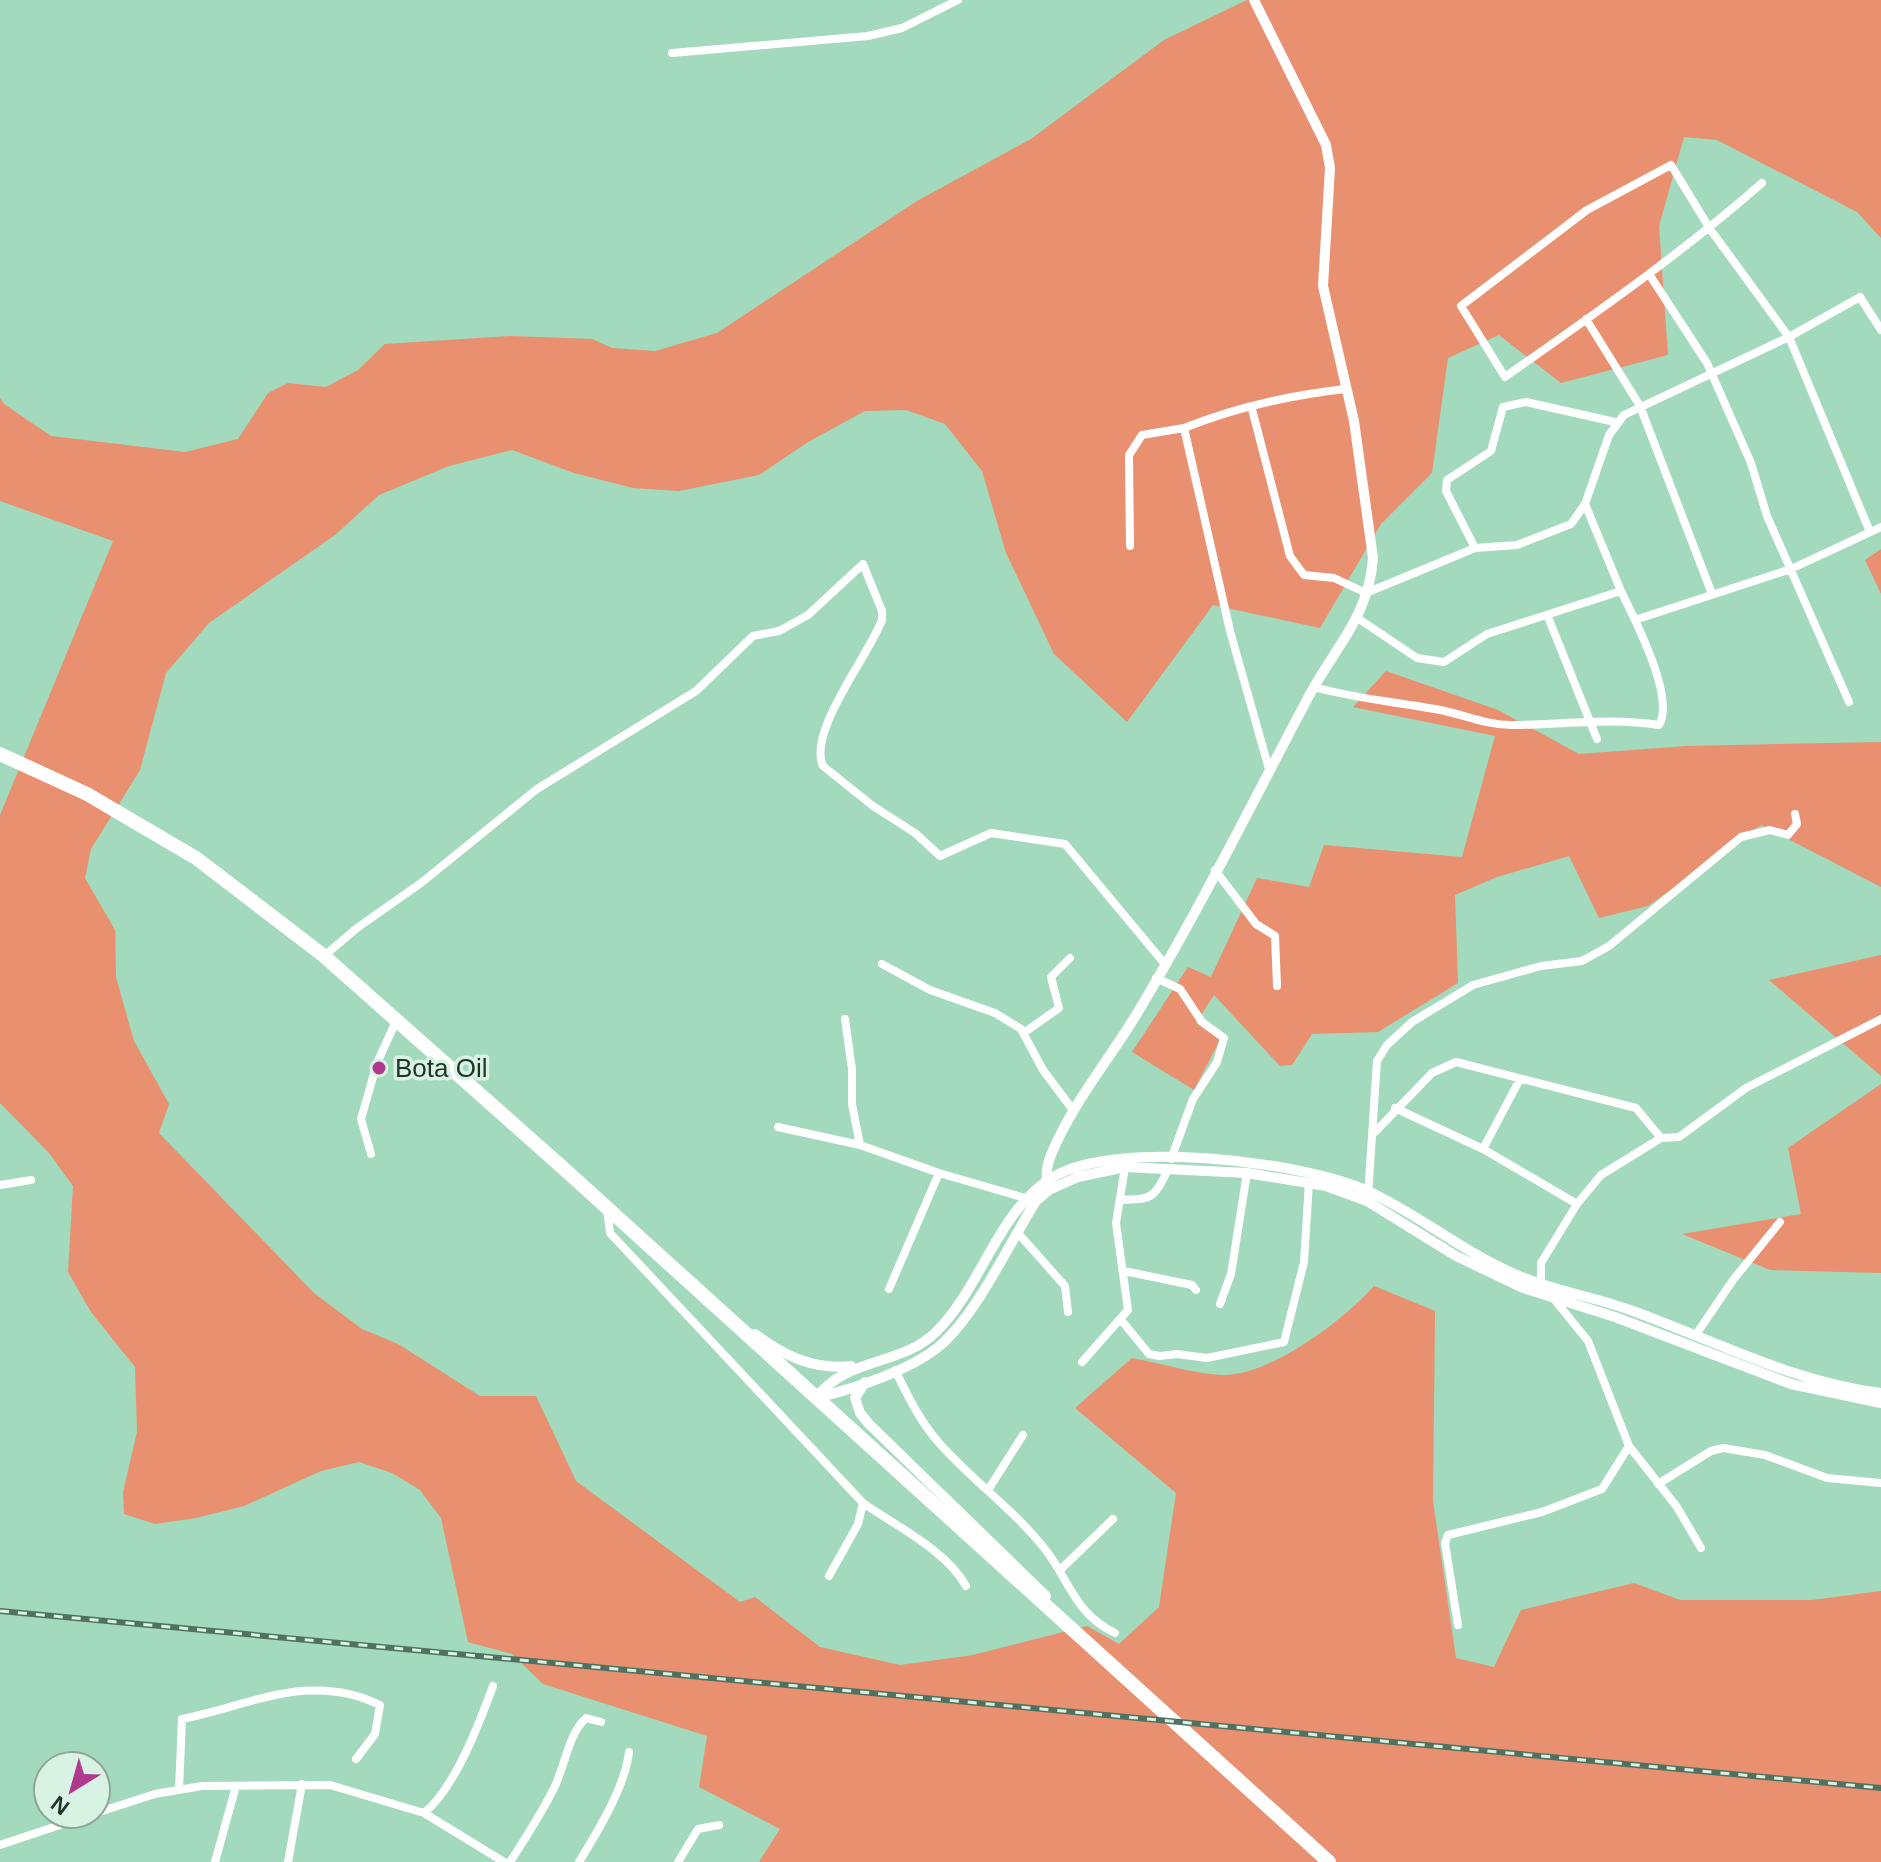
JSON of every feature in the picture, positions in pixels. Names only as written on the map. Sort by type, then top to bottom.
[{"type":"highway","points":[[0,754],[87,794],[196,858],[324,956],[1329,1862]]},
{"type":"street","points":[[672,53],[868,36],[902,28],[958,0]]},
{"type":"street","points":[[1048,1186],[1049,1159],[1073,1110],[1156,978],[1314,687],[1359,619],[1373,558],[1354,421],[1323,286],[1330,168],[1326,145],[1254,0]]},
{"type":"street","points":[[1762,183],[1710,229],[1505,377],[1461,306],[1587,210],[1671,165],[1710,229],[1789,337],[1870,532]]},
{"type":"street","points":[[1649,274],[1711,373],[1751,463],[1760,498],[1849,702]]},
{"type":"street","points":[[1252,409],[1290,556],[1304,575],[1334,578],[1366,593],[1475,548],[1517,545],[1571,524],[1585,504],[1615,422],[1640,406],[1789,337],[1860,297],[1869,306],[1881,330]]},
{"type":"street","points":[[1586,319],[1640,406],[1712,594]]},
{"type":"street","points":[[1130,546],[1129,455],[1142,435],[1184,428],[1212,417],[1309,393],[1345,389]]},
{"type":"street","points":[[1475,548],[1446,491],[1447,480],[1491,451],[1503,407],[1526,402],[1615,422]]},
{"type":"street","points":[[1184,428],[1230,631],[1269,769]]},
{"type":"street","points":[[1314,687],[1371,702],[1451,712],[1475,722],[1509,725],[1589,720],[1659,725],[1664,716],[1665,700],[1635,620],[1585,504]]},
{"type":"street","points":[[1635,620],[1791,569],[1881,527]]},
{"type":"street","points":[[324,956],[357,928],[413,890],[537,789],[696,691],[753,636],[779,631],[808,615],[863,564],[882,611],[882,620],[848,682],[820,744],[819,757],[823,766],[873,806],[915,833],[940,856],[991,833],[1065,844],[1164,963]]},
{"type":"street","points":[[1359,619],[1417,658],[1444,662],[1487,634],[1548,617],[1621,591]]},
{"type":"street","points":[[1548,617],[1597,739]]},
{"type":"street","points":[[1368,1196],[1377,1061],[1387,1045],[1412,1022],[1473,985],[1541,966],[1582,961],[1609,946],[1741,837],[1770,830],[1788,835],[1797,824],[1795,814]]},
{"type":"street","points":[[1215,870],[1256,924],[1275,936],[1277,986]]},
{"type":"street","points":[[1025,1032],[1059,1008],[1051,977],[1070,958]]},
{"type":"street","points":[[882,964],[930,990],[995,1013],[1025,1032],[1043,1070],[1073,1110]]},
{"type":"street","points":[[1120,1200],[1146,1199],[1155,1195],[1170,1164],[1193,1099],[1217,1062],[1224,1038],[1202,1022],[1180,989],[1156,978]]},
{"type":"street","points":[[371,1154],[361,1119],[380,1055],[397,1019]]},
{"type":"street","points":[[845,1019],[852,1069],[852,1104],[860,1145]]},
{"type":"street","points":[[1701,1548],[1677,1507],[1629,1446],[1588,1341],[1548,1297],[1541,1283],[1541,1263],[1577,1204],[1601,1175],[1661,1138],[1679,1137],[1746,1088],[1881,1019]]},
{"type":"street","points":[[1374,1133],[1432,1073],[1456,1062],[1636,1108],[1661,1138]]},
{"type":"street","points":[[1483,1149],[1520,1079]]},
{"type":"street","points":[[1395,1108],[1483,1149],[1577,1204]]},
{"type":"street","points":[[778,1127],[860,1145],[939,1173],[1032,1200]]},
{"type":"street","points":[[816,1398],[827,1383],[933,1335],[950,1318],[1032,1200],[1048,1186],[1091,1162],[1116,1158],[1309,1182],[1368,1196],[1456,1256],[1501,1279],[1628,1321],[1791,1384],[1881,1403]]},
{"type":"street","points":[[1048,1186],[1097,1171],[1170,1164],[1305,1171],[1368,1196],[1458,1246],[1541,1283],[1629,1310],[1775,1368],[1881,1393]]},
{"type":"street","points":[[1082,1362],[1122,1321],[1129,1300],[1116,1223],[1125,1167]]},
{"type":"street","points":[[889,1289],[939,1173]]},
{"type":"street","points":[[1220,1304],[1231,1274],[1247,1173]]},
{"type":"street","points":[[0,1185],[31,1180]]},
{"type":"street","points":[[1122,1321],[1149,1354],[1160,1356],[1177,1354],[1207,1358],[1284,1342],[1304,1262],[1309,1182]]},
{"type":"street","points":[[816,1398],[895,1370],[930,1353],[946,1340],[1017,1232],[1032,1200]]},
{"type":"street","points":[[607,1208],[610,1233],[863,1503],[960,1574],[966,1586]]},
{"type":"street","points":[[1695,1336],[1733,1280],[1780,1222]]},
{"type":"street","points":[[1017,1232],[1065,1286],[1068,1312]]},
{"type":"street","points":[[1124,1271],[1192,1285],[1196,1290]]},
{"type":"street","points":[[704,1297],[762,1340],[799,1361],[822,1367],[861,1365]]},
{"type":"street","points":[[895,1370],[931,1433],[1020,1520],[1060,1570],[1077,1603],[1115,1633]]},
{"type":"street","points":[[866,1381],[855,1398],[860,1413],[1066,1616],[1093,1648]]},
{"type":"street","points":[[988,1490],[1023,1435]]},
{"type":"street","points":[[1458,1625],[1445,1543],[1448,1535],[1542,1512],[1602,1489],[1629,1446]]},
{"type":"street","points":[[1658,1484],[1711,1451],[1723,1448],[1765,1455],[1827,1478],[1881,1483]]},
{"type":"street","points":[[829,1576],[858,1524],[863,1503]]},
{"type":"street","points":[[1060,1570],[1113,1519]]},
{"type":"street","points":[[424,1813],[433,1806],[466,1749],[493,1686]]},
{"type":"street","points":[[179,1790],[182,1719],[289,1691],[329,1691],[380,1705],[375,1734],[356,1759]]},
{"type":"street","points":[[112,1808],[179,1790],[236,1786],[302,1784],[359,1791],[424,1813],[507,1862],[544,1809],[567,1759],[577,1726],[586,1718],[601,1722]]},
{"type":"street","points":[[579,1862],[603,1823],[612,1797],[626,1774],[629,1752]]},
{"type":"street","points":[[288,1862],[302,1784]]},
{"type":"street","points":[[215,1862],[236,1786]]},
{"type":"street","points":[[678,1862],[698,1829],[719,1825]]},
{"type":"street","points":[[0,1845],[44,1830]]},
{"type":"shaded area","points":[[1247,0],[1881,0],[1881,238],[1857,212],[1717,140],[1684,137],[1659,226],[1668,355],[1561,383],[1499,335],[1448,358],[1432,473],[1381,524],[1320,628],[1213,605],[1127,722],[1054,654],[1006,553],[982,471],[945,424],[906,410],[865,411],[808,442],[759,475],[679,491],[633,488],[574,473],[512,450],[449,466],[379,495],[335,535],[209,623],[166,673],[140,770],[91,849],[85,878],[115,930],[116,977],[134,1041],[169,1104],[159,1133],[314,1293],[362,1329],[398,1344],[480,1396],[536,1396],[576,1481],[740,1602],[755,1597],[820,1647],[900,1665],[973,1655],[1087,1626],[1119,1644],[1159,1607],[1176,1493],[1075,1408],[1132,1358],[1212,1374],[1242,1373],[1305,1344],[1374,1286],[1435,1311],[1433,1501],[1456,1658],[1494,1667],[1521,1610],[1634,1583],[1680,1600],[1812,1600],[1881,1591],[1881,1862],[759,1862],[780,1829],[699,1787],[707,1736],[543,1684],[512,1654],[468,1642],[441,1518],[420,1490],[392,1473],[359,1462],[321,1471],[244,1506],[196,1518],[155,1524],[124,1514],[123,1492],[137,1432],[135,1367],[91,1312],[68,1272],[73,1186],[49,1153],[0,1103],[0,815],[113,541],[0,501],[0,398],[4,404],[51,436],[185,452],[238,439],[268,393],[288,383],[326,387],[358,370],[385,344],[511,336],[592,339],[612,348],[655,351],[717,333],[917,201],[1031,139],[1164,40]]},
{"type":"shaded area","points":[[1881,549],[1881,594],[1865,560]]},
{"type":"shaded area","points":[[1386,671],[1498,710],[1579,754],[1686,746],[1881,742],[1881,887],[1761,825],[1648,906],[1599,918],[1569,856],[1497,877],[1455,895],[1458,983],[1378,1032],[1312,1034],[1292,1065],[1280,1066],[1214,995],[1196,1023],[1221,1038],[1194,1090],[1132,1052],[1188,967],[1211,977],[1257,878],[1309,887],[1324,845],[1462,857],[1495,736],[1353,707]]},
{"type":"shaded area","points":[[1881,955],[1881,1076],[1769,980]]},
{"type":"shaded area","points":[[1881,1084],[1881,1273],[1770,1270],[1682,1234],[1801,1214],[1788,1148]]},
{"type":"railway","points":[[0,1611],[1881,1788]]},
{"type":"place","name":"Bota Oil","points":[[379,1068]]}]
